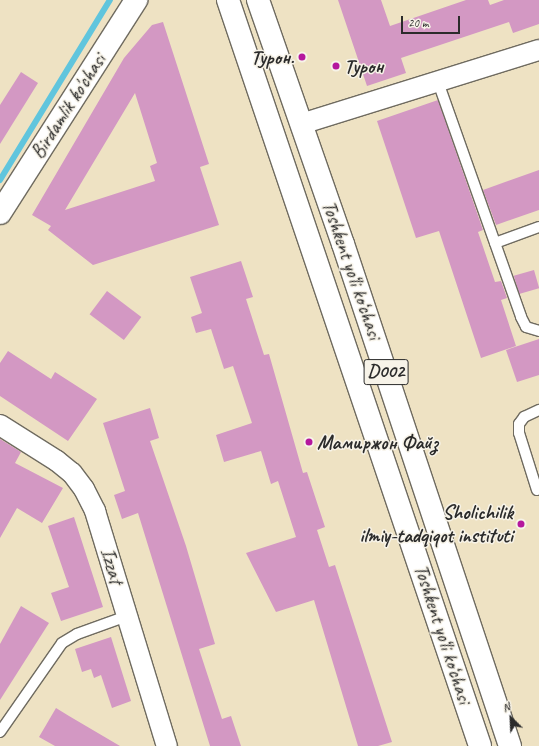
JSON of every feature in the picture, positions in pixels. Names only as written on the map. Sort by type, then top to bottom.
[{"type":"main road","name":"Birdamlik ko'chasi","points":[[0,213],[136,0]]},
{"type":"main road","name":"Toshkent yo‘li ko‘chasi","points":[[228,0],[480,746]]},
{"type":"main road","name":"Toshkent yo‘li ko‘chasi","points":[[258,0],[510,746]]},
{"type":"street","points":[[301,124],[539,50]]},
{"type":"street","name":"Izzat","points":[[0,425],[57,461],[72,473],[84,489],[95,511],[167,746]]},
{"type":"lane","points":[[438,82],[526,327],[539,331]]},
{"type":"lane","points":[[495,243],[539,227]]},
{"type":"lane","points":[[537,490],[519,433],[519,424],[524,417],[539,410]]},
{"type":"lane","points":[[0,732],[62,643],[77,634],[127,616]]},
{"type":"building","points":[[338,0],[381,0],[390,26],[466,0],[488,0],[490,5],[504,0],[539,0],[539,24],[513,33],[509,22],[401,58],[406,73],[367,86]]},
{"type":"building","points":[[163,22],[209,164],[200,167],[219,225],[93,265],[48,230],[51,226],[32,215],[124,58],[152,25]],"holes":[[[135,93],[157,163],[150,166],[155,181],[65,210]]]},
{"type":"building","points":[[21,72],[38,83],[0,144],[0,105]]},
{"type":"building","points":[[438,100],[483,230],[478,232],[495,282],[501,281],[507,298],[501,300],[516,346],[481,358],[439,231],[416,238],[377,121]]},
{"type":"building","points":[[539,170],[539,210],[496,225],[483,190]]},
{"type":"building","points":[[241,261],[253,297],[246,299],[264,355],[269,354],[303,473],[307,472],[325,527],[317,530],[329,567],[335,565],[392,742],[378,746],[358,746],[314,600],[276,612],[246,553],[296,537],[278,481],[271,484],[261,451],[224,462],[216,435],[252,423],[233,366],[224,369],[211,329],[196,333],[191,317],[202,313],[190,277]]},
{"type":"building","points":[[534,270],[539,288],[519,294],[514,276]]},
{"type":"building","points":[[107,291],[141,317],[124,340],[90,314]]},
{"type":"building","points":[[539,339],[539,375],[517,382],[506,350]]},
{"type":"building","points":[[8,351],[51,379],[55,372],[97,399],[68,441],[0,396],[0,363]]},
{"type":"building","points":[[150,408],[159,438],[150,441],[186,546],[215,644],[199,649],[222,719],[231,716],[241,746],[210,746],[138,513],[122,519],[114,495],[125,491],[103,423]]},
{"type":"building","points":[[0,439],[21,452],[15,463],[63,488],[42,523],[17,508],[0,538]]},
{"type":"building","points":[[74,517],[103,607],[61,621],[51,593],[69,587],[48,526]]},
{"type":"building","points":[[21,606],[49,623],[0,700],[0,644]]},
{"type":"building","points":[[111,637],[131,701],[112,708],[101,675],[94,678],[91,669],[82,672],[75,649]]},
{"type":"building","points":[[56,708],[120,746],[55,746],[39,737]]},
{"type":"waterway","points":[[0,180],[110,0]]},
{"type":"place","name":"Турон.","points":[[302,57]]},
{"type":"place","name":"Турон","points":[[336,66]]},
{"type":"place","name":"Мамиржон Файз","points":[[309,442]]},
{"type":"place","name":"Sholichilik ilmiy-tadqiqot instituti","points":[[521,524]]}]
